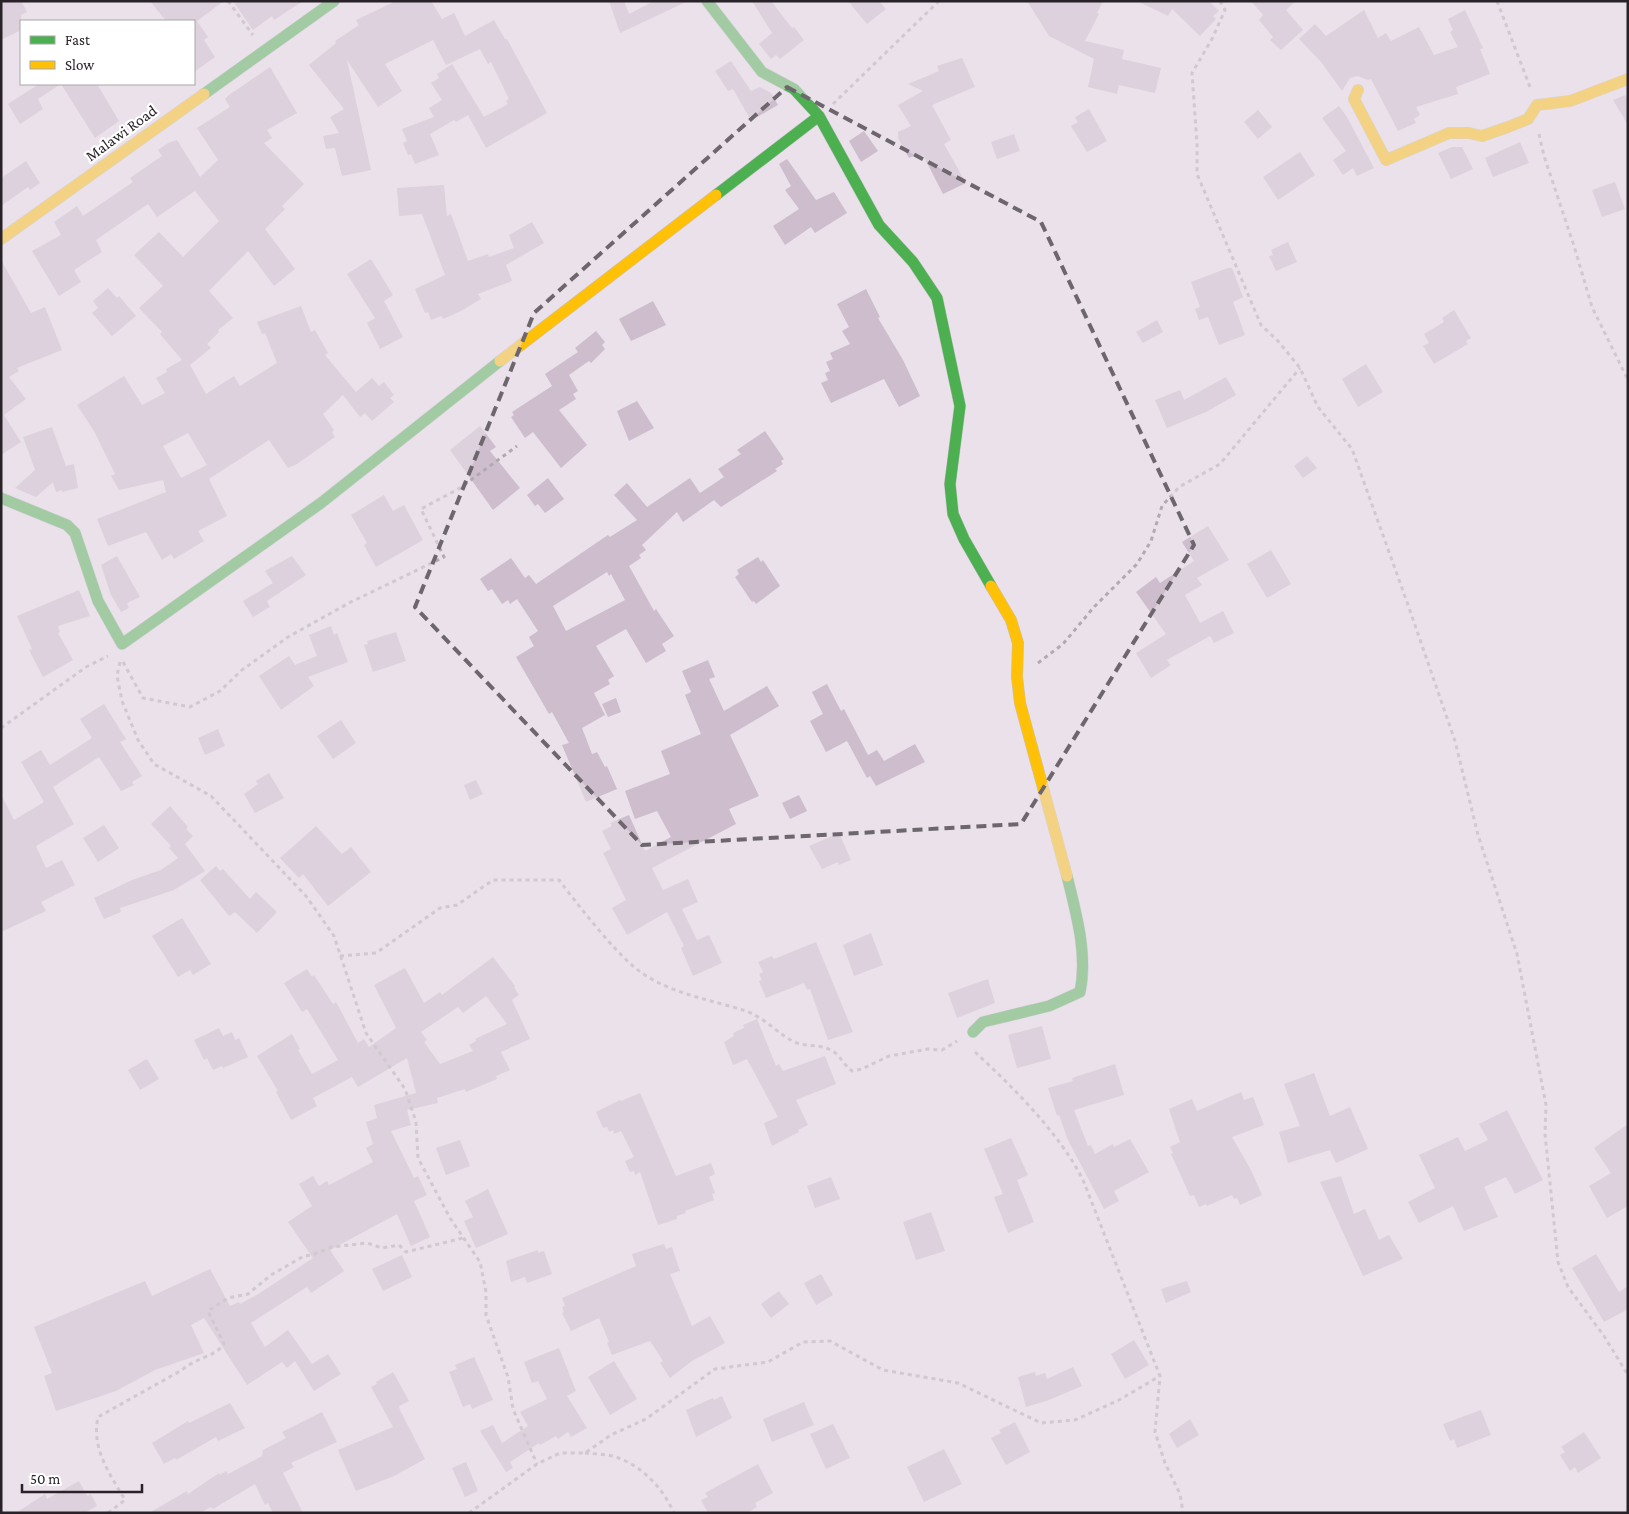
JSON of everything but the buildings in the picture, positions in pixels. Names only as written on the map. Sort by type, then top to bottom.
[{"type":"street","name":"Malawi Road","points":[[1,240],[334,1]]},
{"type":"street","points":[[707,1],[762,72],[794,89],[819,116],[879,225],[913,262],[937,298],[960,406],[950,484],[953,514],[964,539],[1011,620],[1018,642],[1017,677],[1020,703],[1075,907],[1085,974],[1081,991],[1068,1000],[983,1022],[974,1032]]},
{"type":"street","points":[[1358,90],[1354,99],[1386,160],[1449,133],[1468,133],[1482,136],[1528,119],[1537,105],[1570,101],[1628,79]]},
{"type":"street","points":[[1,498],[68,525],[75,533],[98,601],[122,644],[321,503],[548,322],[819,116]]},
{"type":"path","points":[[228,1],[253,35],[267,48]]},
{"type":"path","points":[[819,116],[938,1]]},
{"type":"path","points":[[1220,1],[1225,10],[1222,20],[1192,73],[1197,174],[1261,325],[1278,341],[1300,368],[1318,407],[1352,449],[1455,741],[1478,834],[1517,954],[1546,1105],[1545,1134],[1558,1262],[1568,1287],[1604,1336],[1628,1375]]},
{"type":"path","points":[[1497,1],[1537,105],[1536,117],[1544,156],[1592,307],[1628,380]]},
{"type":"path","points":[[1017,677],[1063,644],[1094,607],[1138,564],[1151,541],[1162,506],[1179,487],[1220,464],[1300,368]]},
{"type":"path","points":[[1,728],[86,666],[114,654],[120,659],[143,698],[190,707],[220,691],[242,670],[288,637],[349,603],[444,557],[421,508],[460,488],[517,446]]},
{"type":"path","points":[[122,644],[117,676],[122,700],[138,740],[154,764],[211,796],[306,896],[334,936],[366,1033],[405,1089],[416,1122],[418,1158],[450,1218],[480,1262],[486,1292],[486,1315],[508,1377],[513,1408],[537,1464]]},
{"type":"path","points":[[340,956],[376,953],[440,908],[456,905],[493,880],[559,880],[576,903],[634,967],[652,978],[697,998],[763,1018],[797,1043],[822,1047],[835,1052],[843,1065],[852,1071],[862,1069],[889,1056],[928,1049],[942,1050],[974,1032]]},
{"type":"path","points":[[974,1032],[972,1049],[1008,1083],[1073,1159],[1083,1180],[1160,1376],[1154,1432],[1165,1463],[1180,1494],[1183,1513]]},
{"type":"path","points":[[108,1513],[124,1500],[98,1452],[96,1429],[98,1418],[182,1370],[192,1362],[219,1351],[224,1344],[208,1310],[228,1298],[248,1294],[295,1259],[332,1247],[367,1243],[382,1248],[400,1245],[406,1252],[464,1238]]},
{"type":"path","points":[[585,1453],[611,1435],[646,1419],[715,1370],[768,1362],[803,1342],[830,1341],[883,1370],[958,1383],[1041,1422],[1075,1420],[1119,1400],[1160,1376]]},
{"type":"path","points":[[468,1513],[537,1464],[560,1453],[615,1456],[642,1470],[659,1489],[674,1513]]},
{"type":"highlighted area","points":[[787,87],[1041,222],[1194,545],[1021,824],[642,845],[415,607],[534,313]]},
{"type":"traffic: fast","points":[[204,94],[334,1]]},
{"type":"traffic: fast","points":[[707,1],[762,72],[794,89],[819,116],[879,225],[913,262],[937,298],[960,406],[950,484],[953,514],[964,539],[991,586]]},
{"type":"traffic: fast","points":[[716,195],[819,116]]},
{"type":"traffic: fast","points":[[1,498],[67,525],[75,533],[98,601],[122,644],[321,503],[500,361]]},
{"type":"traffic: fast","points":[[973,1032],[983,1022],[1049,1006],[1080,992],[1083,963],[1082,948],[1067,876]]},
{"type":"traffic: slow","points":[[1358,90],[1354,99],[1386,160],[1449,133],[1469,133],[1482,136],[1528,119],[1537,105],[1570,101],[1628,79]]},
{"type":"traffic: slow","points":[[1,239],[204,94]]},
{"type":"traffic: slow","points":[[500,361],[716,195]]},
{"type":"traffic: slow","points":[[991,586],[1011,620],[1018,643],[1017,677],[1020,703],[1067,876]]}]
